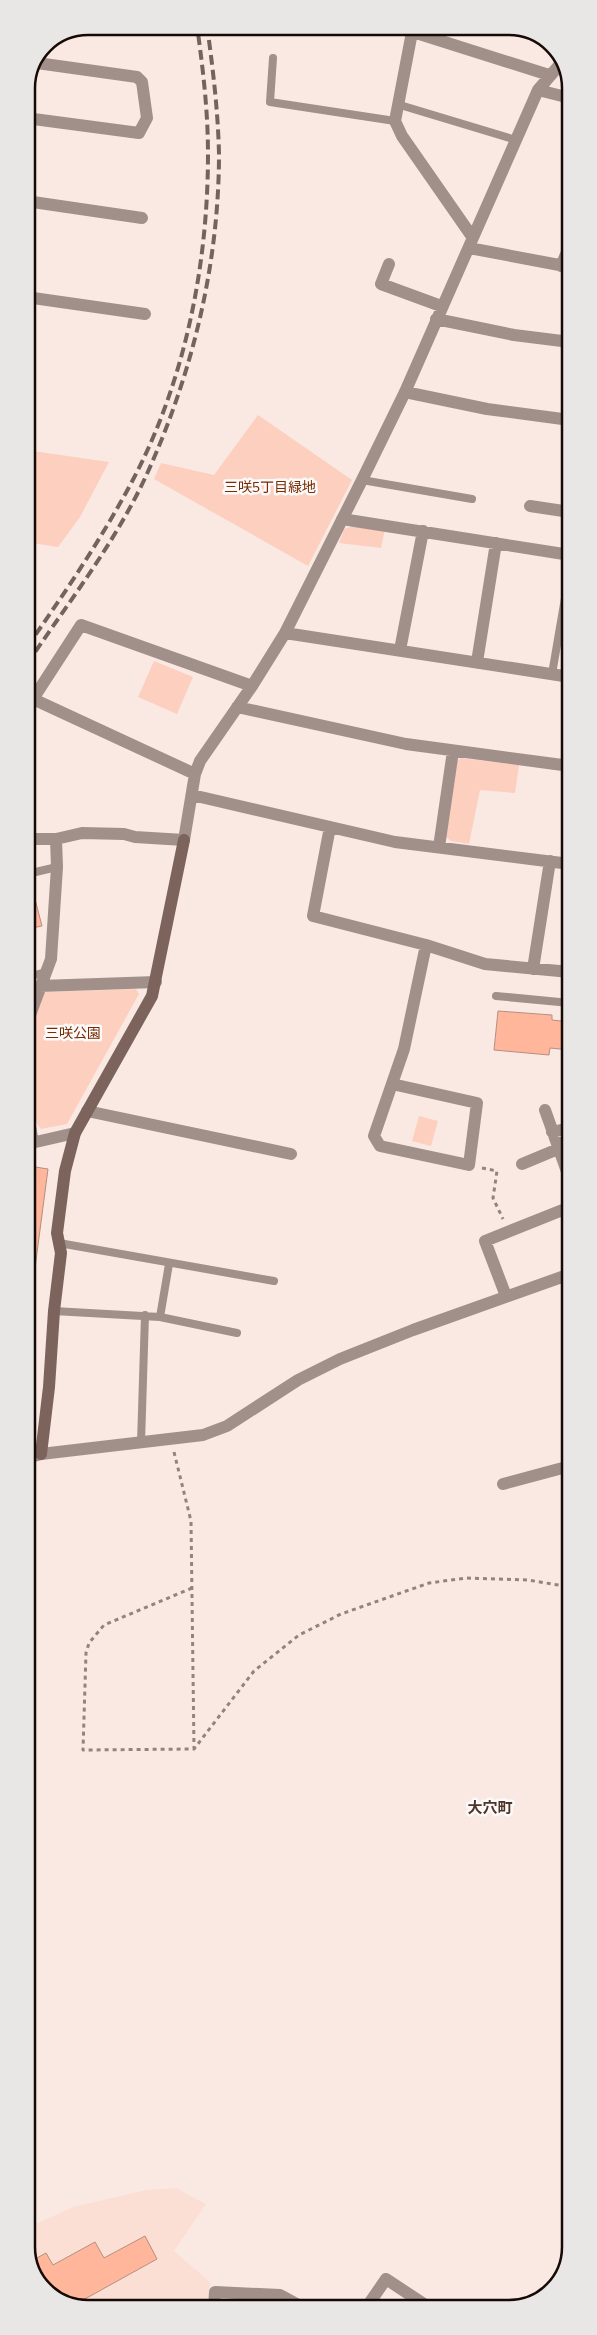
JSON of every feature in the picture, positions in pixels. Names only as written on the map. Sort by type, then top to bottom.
[{"type":"street","points":[[412,35],[400,105],[395,120],[402,136],[471,243],[562,266]]},
{"type":"street","points":[[428,35],[549,75]]},
{"type":"street","points":[[35,119],[139,133],[147,118],[142,82],[137,77],[41,64]]},
{"type":"street","points":[[41,1454],[61,1254],[57,1233],[65,1170],[75,1133],[152,996],[184,840],[195,774],[200,761],[252,686],[285,633],[405,392],[441,306],[471,243],[538,90],[557,67]]},
{"type":"street","points":[[538,90],[562,96]]},
{"type":"street","points":[[35,202],[142,218]]},
{"type":"street","points":[[389,264],[381,284],[441,306]]},
{"type":"street","points":[[35,298],[145,314]]},
{"type":"street","points":[[436,319],[514,335],[562,341]]},
{"type":"street","points":[[405,392],[487,409],[562,419]]},
{"type":"street","points":[[530,506],[562,511]]},
{"type":"street","points":[[342,519],[562,554]]},
{"type":"street","points":[[400,650],[423,532]]},
{"type":"street","points":[[477,662],[496,543]]},
{"type":"street","points":[[35,696],[82,625],[252,686]]},
{"type":"street","points":[[285,633],[562,676]]},
{"type":"street","points":[[35,706],[195,774]]},
{"type":"street","points":[[237,708],[406,744],[562,765]]},
{"type":"street","points":[[439,848],[453,751]]},
{"type":"street","points":[[192,794],[395,842],[562,863]]},
{"type":"street","points":[[330,827],[313,916],[426,945],[485,964],[562,971]]},
{"type":"street","points":[[35,839],[56,839],[82,833],[124,834],[135,837],[184,840]]},
{"type":"street","points":[[35,1000],[51,959],[57,867],[56,839]]},
{"type":"street","points":[[533,969],[550,861]]},
{"type":"street","points":[[392,1084],[477,1103],[469,1165],[380,1146],[374,1136],[404,1049],[426,945]]},
{"type":"street","points":[[40,986],[156,982]]},
{"type":"street","points":[[545,1110],[562,1159]]},
{"type":"street","points":[[88,1111],[291,1154]]},
{"type":"street","points":[[552,1132],[562,1130]]},
{"type":"street","points":[[35,1142],[75,1133]]},
{"type":"street","points":[[522,1164],[558,1149]]},
{"type":"street","points":[[506,1296],[486,1241],[562,1210]]},
{"type":"street","points":[[35,1456],[203,1436],[227,1426],[298,1380],[340,1358],[562,1277]]},
{"type":"street","points":[[503,1484],[562,1468]]},
{"type":"street","points":[[372,2300],[386,2279],[418,2300]]},
{"type":"street","points":[[214,2300],[215,2292],[280,2295],[289,2300]]},
{"type":"lane","points":[[273,58],[270,102],[395,120]]},
{"type":"lane","points":[[400,105],[516,140]]},
{"type":"lane","points":[[362,480],[472,499]]},
{"type":"lane","points":[[552,674],[562,616]]},
{"type":"lane","points":[[35,872],[57,867]]},
{"type":"lane","points":[[35,975],[46,972]]},
{"type":"lane","points":[[496,996],[562,1001]]},
{"type":"lane","points":[[59,1243],[169,1264],[274,1281]]},
{"type":"lane","points":[[160,1317],[169,1264]]},
{"type":"lane","points":[[54,1311],[145,1315],[237,1333]]},
{"type":"lane","points":[[141,1443],[145,1315]]},
{"type":"path","points":[[469,1165],[497,1171],[493,1198],[509,1231]]},
{"type":"path","points":[[171,1441],[191,1521],[194,1749]]},
{"type":"path","points":[[194,1749],[254,1671],[299,1636],[341,1614],[429,1583],[466,1578],[528,1580],[562,1586]]},
{"type":"path","points":[[192,1588],[104,1625],[89,1643],[86,1653],[83,1750],[194,1749]]},
{"type":"shaded area","points":[[176,2188],[206,2204],[174,2251],[210,2282],[209,2300],[84,2300],[68,2296],[53,2287],[42,2274],[36,2258],[35,2224],[73,2207],[146,2190]]},
{"type":"green space","name":"三咲5丁目緑地","points":[[258,415],[352,480],[308,566],[154,479],[161,463],[214,475]]},
{"type":"green space","points":[[35,451],[109,462],[80,517],[58,547],[35,543]]},
{"type":"green space","points":[[354,526],[385,529],[381,548],[339,543],[344,529]]},
{"type":"green space","points":[[154,661],[193,677],[177,714],[138,697]]},
{"type":"green space","points":[[461,758],[519,765],[515,793],[480,790],[469,844],[451,841],[445,836],[455,762]]},
{"type":"green space","name":"三咲公園","points":[[136,989],[139,994],[67,1124],[41,1129],[37,1124],[35,1115],[35,1016],[43,992]]},
{"type":"green space","points":[[419,1116],[438,1121],[431,1146],[412,1141]]},
{"type":"building","points":[[35,899],[42,926],[35,927]]},
{"type":"building","points":[[498,1011],[552,1015],[552,1020],[562,1021],[562,1049],[550,1048],[549,1055],[494,1050]]},
{"type":"building","points":[[35,1167],[48,1169],[35,1268]]},
{"type":"building","points":[[145,2236],[157,2259],[83,2300],[68,2296],[53,2287],[43,2276],[36,2258],[46,2253],[53,2265],[95,2242],[104,2258]]},
{"type":"railway","points":[[35,635],[71,583],[125,495],[154,435],[169,397],[181,357],[191,318],[198,277],[207,195],[207,122],[198,35]]},
{"type":"railway","points":[[35,652],[106,549],[134,501],[162,438],[177,399],[189,359],[200,319],[208,278],[218,196],[218,122],[208,35]]},
{"type":"district","name":"大穴町","points":[[490,1807]]}]
